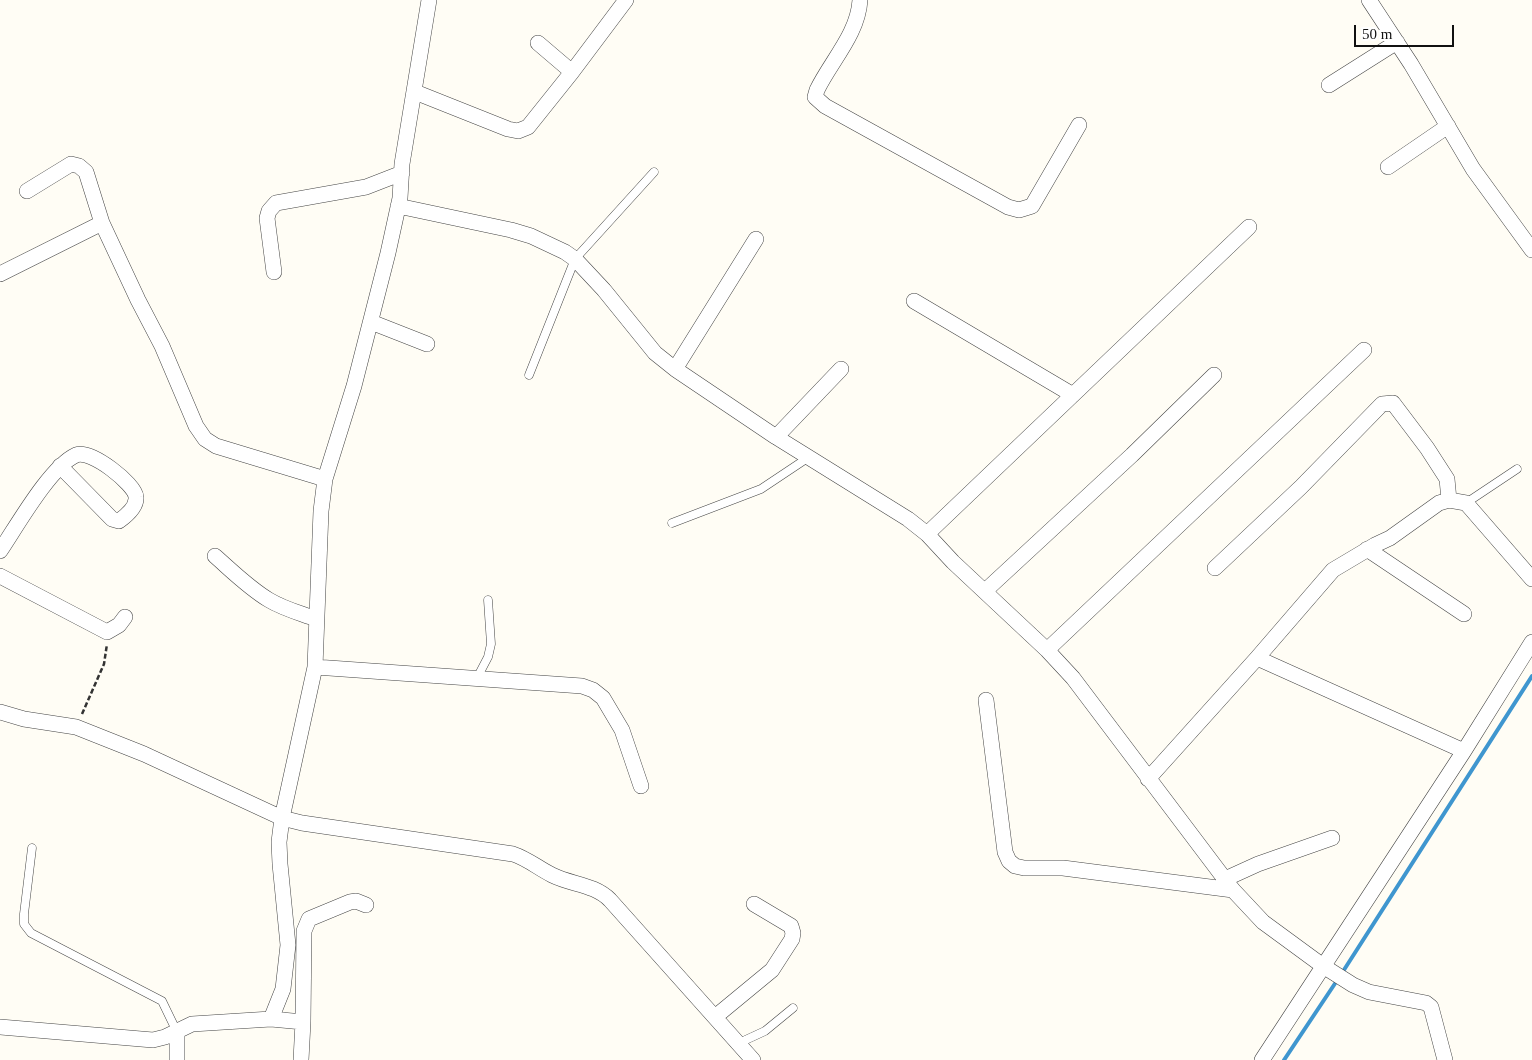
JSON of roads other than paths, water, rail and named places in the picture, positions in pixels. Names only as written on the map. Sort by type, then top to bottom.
[{"type":"street","points":[[271,1019],[282,989],[288,946],[279,842],[282,818],[315,668],[321,511],[325,479],[354,386],[398,206],[429,0]]},
{"type":"street","points":[[415,92],[508,129],[518,131],[528,127],[626,0]]},
{"type":"street","points":[[860,0],[859,12],[842,48],[817,90],[815,97],[825,106],[1008,207],[1019,210],[1032,206],[1079,126]]},
{"type":"street","points":[[1369,0],[1397,42],[1473,169],[1532,250]]},
{"type":"street","points":[[1329,85],[1397,42]]},
{"type":"street","points":[[538,43],[572,72]]},
{"type":"street","points":[[1388,167],[1448,126]]},
{"type":"street","points":[[27,191],[71,164],[79,166],[86,172],[102,223],[162,346],[196,426],[205,439],[216,446],[325,479]]},
{"type":"street","points":[[274,272],[267,218],[269,211],[276,203],[366,187],[402,173]]},
{"type":"street","points":[[398,206],[511,230],[531,236],[565,252],[576,259],[604,290],[655,353],[675,369],[776,437],[908,519],[928,534],[953,562],[1047,650],[1089,697],[1148,779],[1229,884],[1263,922],[1326,968],[1353,985],[1369,992],[1426,1003],[1431,1007],[1446,1060]]},
{"type":"street","points":[[0,274],[102,223]]},
{"type":"street","points":[[928,534],[1249,227]]},
{"type":"street","points":[[675,369],[756,239]]},
{"type":"street","points":[[914,301],[1073,395]]},
{"type":"street","points":[[371,322],[427,344]]},
{"type":"street","points":[[1047,650],[1364,350]]},
{"type":"street","points":[[776,437],[841,369]]},
{"type":"street","points":[[985,591],[1132,455],[1214,375]]},
{"type":"street","points":[[1215,568],[1302,487],[1382,404],[1393,403],[1427,448],[1447,479],[1448,500]]},
{"type":"street","points":[[0,551],[60,466],[77,455],[82,454],[94,457],[104,462],[134,490],[136,497],[135,505],[120,522],[112,520],[60,466]]},
{"type":"street","points":[[1148,779],[1333,570],[1367,549],[1390,538],[1439,503],[1448,500],[1466,503],[1532,579]]},
{"type":"street","points":[[1367,549],[1464,614]]},
{"type":"street","points":[[215,556],[248,586],[269,600],[283,607],[316,618]]},
{"type":"street","points":[[0,576],[107,632],[119,625],[125,618]]},
{"type":"street","points":[[1262,1060],[1326,968],[1532,642]]},
{"type":"street","points":[[1257,658],[1464,751]]},
{"type":"street","points":[[315,668],[582,686],[593,690],[603,698],[622,730],[641,786]]},
{"type":"street","points":[[986,700],[1005,852],[1009,861],[1015,866],[1024,868],[1063,868],[1229,884],[1258,864],[1332,838]]},
{"type":"street","points":[[0,712],[24,719],[76,727],[144,754],[282,818],[302,823],[513,854],[526,858],[550,875],[593,887],[610,900],[753,1060]]},
{"type":"street","points":[[301,1060],[304,931],[306,924],[309,919],[350,902],[356,901],[366,905]]},
{"type":"street","points":[[715,1017],[772,970],[792,939],[791,926],[754,904]]},
{"type":"street","points":[[0,1027],[153,1040],[165,1037],[192,1024],[271,1019],[303,1022]]},
{"type":"street","points":[[177,1032],[177,1060]]},
{"type":"lane","points":[[529,375],[576,259],[654,172]]},
{"type":"lane","points":[[672,523],[761,489],[809,458]]},
{"type":"lane","points":[[1466,503],[1517,469]]},
{"type":"lane","points":[[477,678],[488,656],[491,644],[488,600]]},
{"type":"lane","points":[[32,848],[24,914],[24,924],[31,933],[162,1001],[177,1032]]},
{"type":"lane","points":[[739,1043],[766,1031],[793,1008]]},
{"type":"waterway","points":[[1342,973],[1532,676]]},
{"type":"waterway","points":[[1284,1060],[1338,979]]}]
